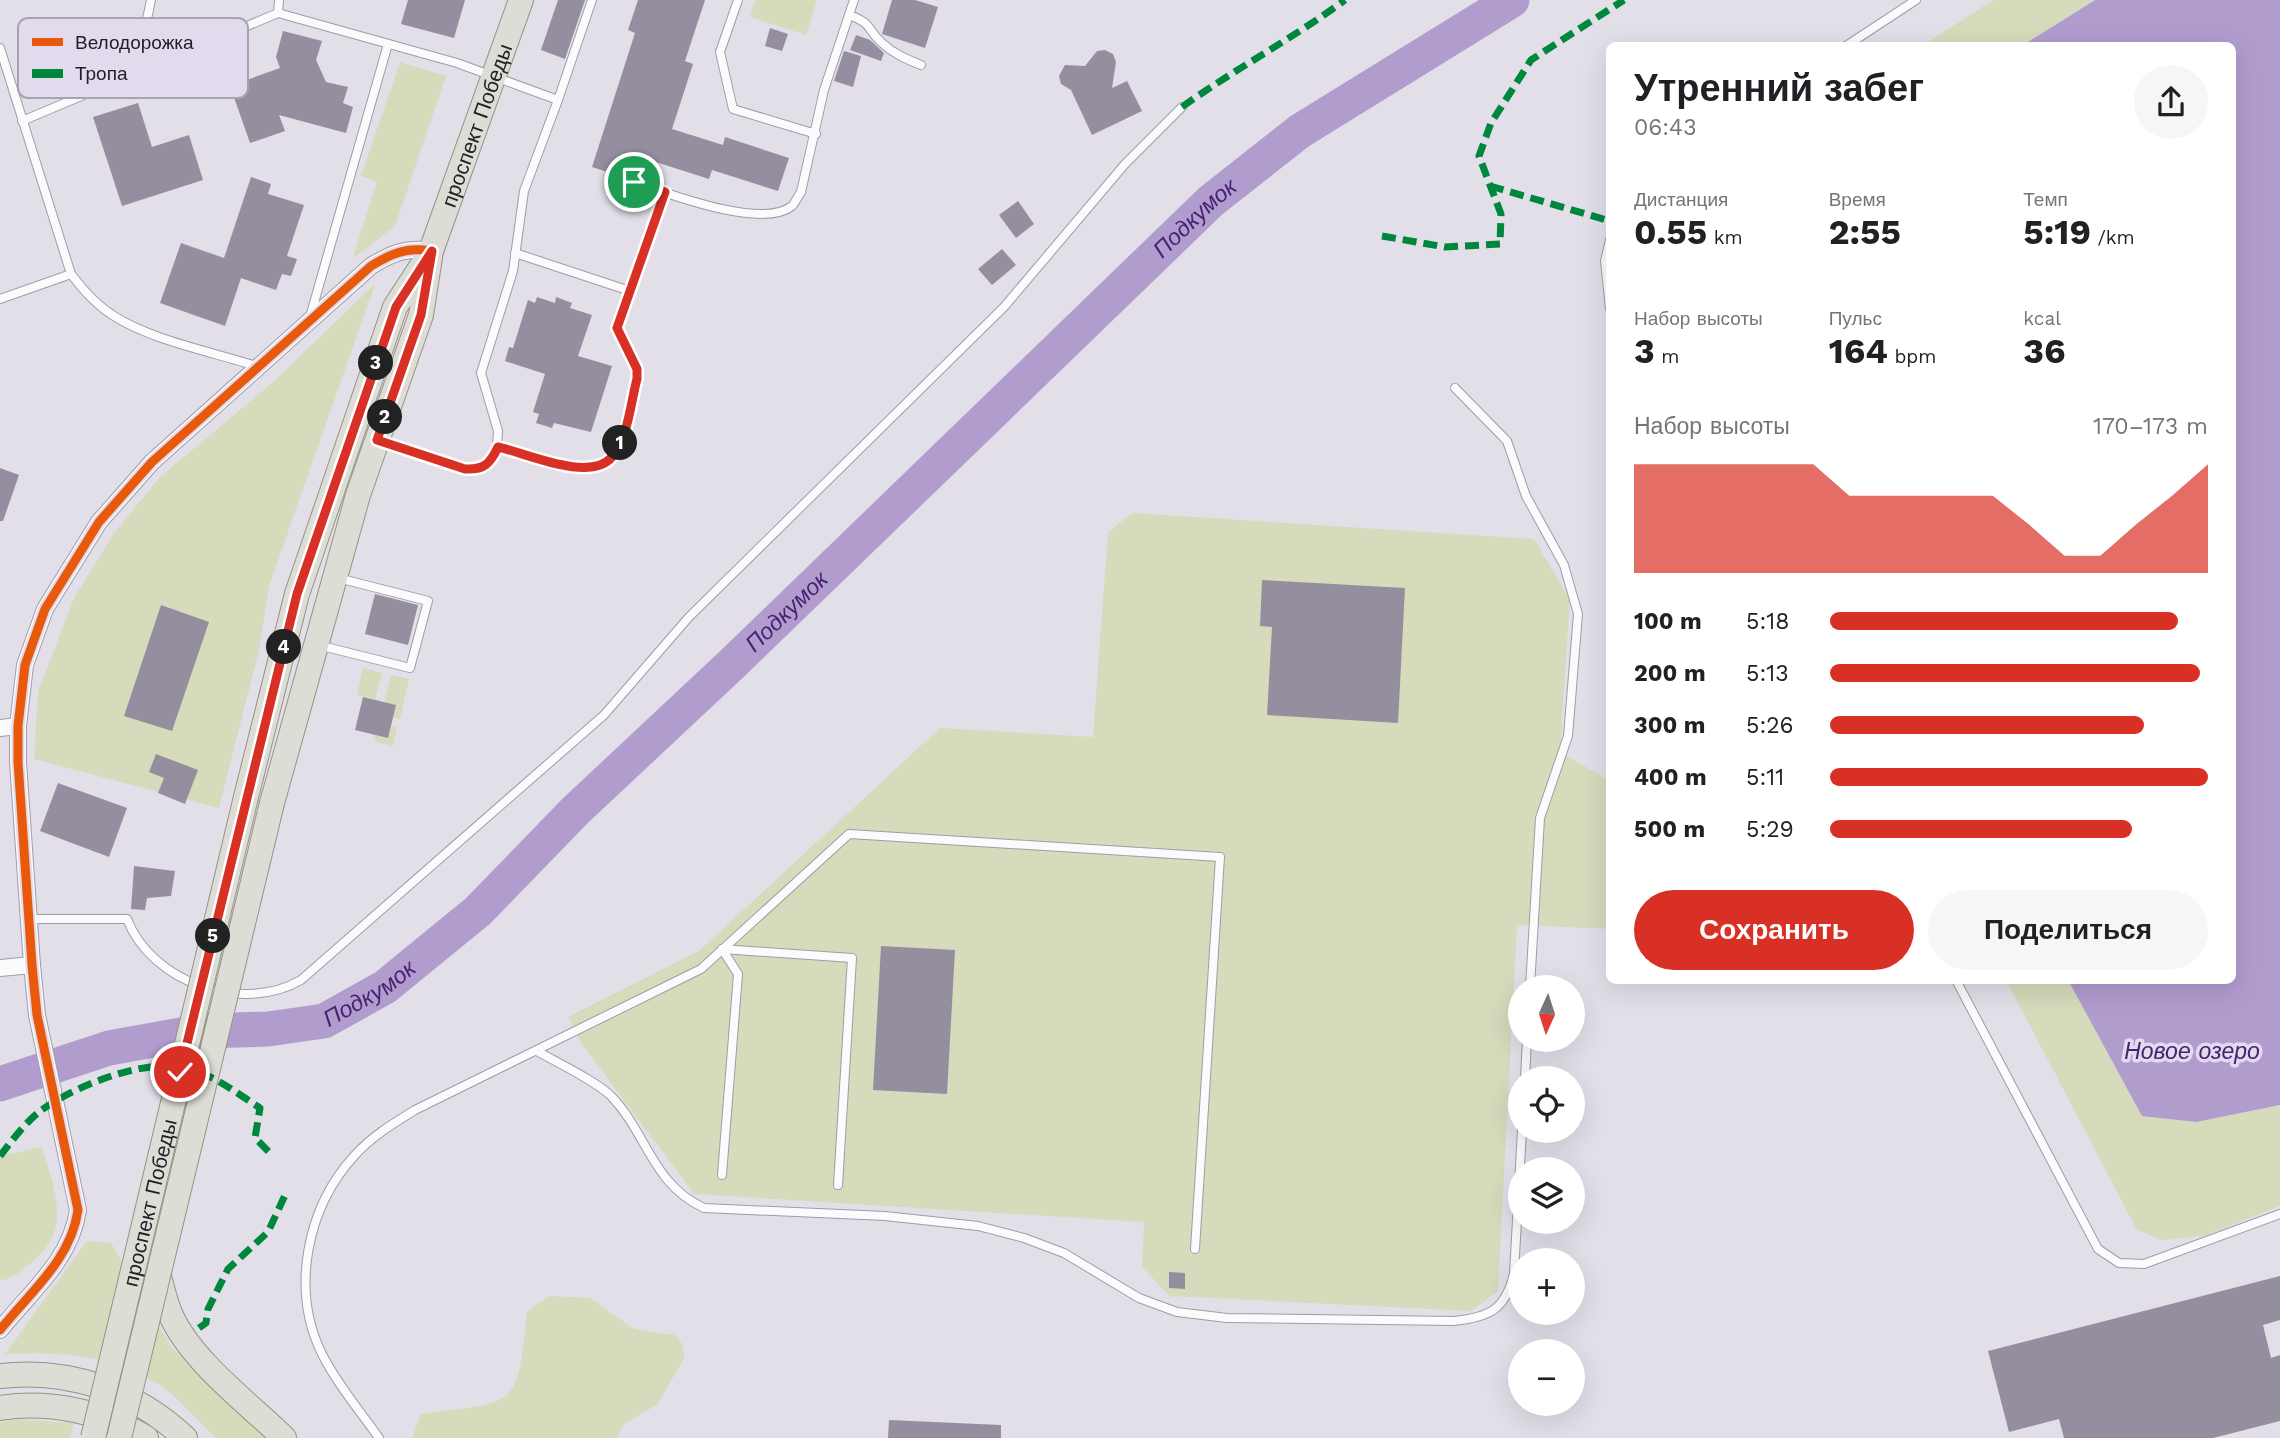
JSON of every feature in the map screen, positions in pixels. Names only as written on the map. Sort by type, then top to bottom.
[{"type":"main road","name":"проспект Победы","points":[[119,1438],[272,803],[334,577],[377,440],[421,315],[432,251],[521,0]]},
{"type":"main road","name":"проспект Победы","points":[[93,1438],[297,594],[396,307],[432,251]]},
{"type":"main road","points":[[159,1276],[170,1314],[209,1366],[284,1438]]},
{"type":"main road","points":[[0,1376],[36,1374],[81,1381],[121,1393],[150,1408],[185,1438]]},
{"type":"main road","points":[[0,1408],[39,1407],[92,1413],[146,1438]]},
{"type":"street","points":[[0,1330],[64,1254],[75,1231],[78,1210],[37,1015],[20,827],[18,726],[25,665],[45,609],[99,522],[152,462],[371,266],[390,254],[411,248],[432,251]]},
{"type":"street","points":[[0,728],[18,726]]},
{"type":"street","points":[[0,968],[32,965]]},
{"type":"lane","points":[[147,18],[151,0]]},
{"type":"lane","points":[[278,13],[279,0]]},
{"type":"lane","points":[[377,440],[465,469],[480,470],[490,462],[498,447],[498,431],[481,373],[513,271],[524,191],[592,0]]},
{"type":"lane","points":[[738,0],[720,52],[733,109],[816,134]]},
{"type":"lane","points":[[634,182],[739,212],[777,212],[792,205],[801,192],[824,90],[853,0]]},
{"type":"lane","points":[[1852,42],[1916,0]]},
{"type":"lane","points":[[248,26],[278,13],[494,76],[558,100]]},
{"type":"lane","points":[[849,15],[867,22],[879,40],[899,57],[921,65]]},
{"type":"lane","points":[[309,322],[388,44]]},
{"type":"lane","points":[[0,48],[71,274],[88,296],[114,316],[147,331],[259,367]]},
{"type":"lane","points":[[22,121],[77,98]]},
{"type":"lane","points":[[27,919],[127,919],[136,941],[157,962],[176,975],[208,988],[234,993],[259,993],[282,991],[302,980],[604,715],[689,617],[1004,307],[1125,164],[1182,107]]},
{"type":"lane","points":[[498,447],[580,469],[599,466],[612,457],[620,442],[637,379],[637,369],[617,328],[665,192]]},
{"type":"lane","points":[[514,253],[630,291]]},
{"type":"lane","points":[[0,299],[71,274]]},
{"type":"lane","points":[[1455,388],[1507,441],[1526,496],[1564,565],[1578,614],[1568,736],[1540,818],[1531,975]]},
{"type":"lane","points":[[316,644],[410,668],[428,601],[334,577]]},
{"type":"lane","points":[[379,1438],[322,1354],[310,1320],[303,1281],[309,1243],[321,1209],[355,1155],[383,1130],[415,1110],[701,969],[849,834],[1220,857],[1195,1249]]},
{"type":"lane","points":[[722,949],[738,974],[722,1175]]},
{"type":"lane","points":[[722,949],[852,958],[838,1185]]},
{"type":"lane","points":[[1958,984],[2098,1250],[2119,1263],[2144,1265],[2280,1214]]},
{"type":"lane","points":[[537,1051],[611,1096],[669,1184],[685,1199],[704,1208],[885,1216],[978,1226],[1024,1238],[1064,1253],[1151,1303],[1177,1312],[1227,1318],[1454,1321],[1476,1319],[1494,1311],[1509,1295],[1514,1274],[1521,1143]]},
{"type":"green space","points":[[755,0],[817,0],[806,35],[750,17]]},
{"type":"green space","points":[[1993,0],[2095,0],[2028,42],[1928,42]]},
{"type":"green space","points":[[400,62],[446,76],[395,226],[353,258],[377,181],[361,176]]},
{"type":"green space","points":[[375,284],[269,586],[259,650],[219,808],[34,759],[38,692],[74,598],[114,533],[160,477],[272,383]]},
{"type":"green space","points":[[1132,513],[1534,539],[1570,599],[1560,752],[1606,779],[1606,929],[1517,925],[1514,975],[1508,975],[1508,1052],[1510,1052],[1498,1291],[1471,1311],[1170,1296],[1142,1267],[1144,1222],[694,1194],[583,1046],[568,1017],[699,951],[940,728],[1093,737],[1108,532]]},
{"type":"green space","points":[[363,668],[382,673],[375,700],[357,695]]},
{"type":"green space","points":[[391,675],[409,679],[400,719],[393,717],[396,705],[384,702]]},
{"type":"green space","points":[[391,726],[397,727],[393,746],[374,741],[375,735],[388,738]]},
{"type":"green space","points":[[2008,984],[2070,984],[2142,1116],[2196,1122],[2280,1105],[2280,1206],[2204,1236],[2161,1240],[2137,1230]]},
{"type":"green space","points":[[42,1147],[55,1196],[56,1225],[42,1252],[15,1275],[0,1280],[0,1156]]},
{"type":"green space","points":[[87,1241],[111,1243],[171,1347],[266,1438],[216,1438],[182,1403],[152,1380],[112,1363],[48,1353],[5,1354]]},
{"type":"green space","points":[[549,1296],[590,1298],[634,1329],[675,1335],[683,1345],[684,1358],[658,1404],[623,1425],[617,1438],[412,1438],[421,1414],[476,1407],[506,1396],[514,1385],[520,1368],[527,1312]]},
{"type":"green space","points":[[16,1419],[74,1423],[70,1438],[0,1438],[0,1423]]},
{"type":"water","name":"Новое озеро","points":[[2095,0],[2280,0],[2280,1105],[2196,1122],[2142,1116],[2070,984],[2236,984],[2236,42],[2028,42]]},
{"type":"building","points":[[408,0],[465,0],[454,38],[401,24]]},
{"type":"building","points":[[558,0],[585,0],[565,59],[541,50]]},
{"type":"building","points":[[638,0],[705,0],[685,61],[693,64],[672,129],[723,145],[725,137],[789,158],[778,191],[712,170],[709,179],[634,155],[626,178],[592,167],[635,33],[628,30]]},
{"type":"building","points":[[892,0],[915,0],[938,7],[925,48],[882,34]]},
{"type":"building","points":[[770,28],[788,34],[782,51],[765,46]]},
{"type":"building","points":[[283,31],[322,41],[316,60],[326,82],[348,87],[343,103],[353,107],[346,133],[279,115],[285,131],[250,143],[234,98],[248,98],[248,80],[280,68],[276,57]]},
{"type":"building","points":[[856,35],[870,40],[884,53],[881,61],[850,50]]},
{"type":"building","points":[[1105,50],[1113,54],[1116,62],[1112,88],[1127,81],[1142,111],[1092,135],[1071,90],[1061,84],[1059,76],[1065,65],[1085,66],[1097,51]]},
{"type":"building","points":[[844,51],[861,56],[853,87],[834,81]]},
{"type":"building","points":[[138,103],[152,147],[189,135],[203,180],[122,206],[93,117]]},
{"type":"building","points":[[251,177],[271,184],[268,194],[304,205],[287,256],[297,259],[291,276],[282,274],[276,290],[241,278],[225,326],[160,303],[181,243],[224,258]]},
{"type":"building","points":[[1018,201],[1034,224],[1016,238],[999,215]]},
{"type":"building","points":[[1002,249],[1016,265],[992,285],[978,269]]},
{"type":"building","points":[[537,297],[555,303],[556,297],[572,303],[570,308],[592,315],[578,356],[612,366],[591,432],[554,423],[552,428],[536,423],[539,414],[533,412],[545,374],[505,361],[509,347],[513,348],[528,300],[535,303]]},
{"type":"building","points":[[0,468],[19,475],[3,521],[0,521]]},
{"type":"building","points":[[1262,580],[1405,588],[1398,723],[1267,715],[1272,627],[1260,626]]},
{"type":"building","points":[[375,594],[418,605],[408,645],[365,634]]},
{"type":"building","points":[[161,605],[209,622],[172,731],[124,716]]},
{"type":"building","points":[[363,697],[396,705],[388,738],[355,730]]},
{"type":"building","points":[[156,754],[198,770],[185,804],[158,793],[164,778],[149,772]]},
{"type":"building","points":[[58,783],[127,808],[109,857],[40,831]]},
{"type":"building","points":[[134,866],[175,871],[171,896],[147,898],[145,910],[131,909]]},
{"type":"building","points":[[881,946],[955,950],[947,1094],[873,1090]]},
{"type":"building","points":[[1169,1272],[1185,1273],[1185,1289],[1169,1288]]},
{"type":"building","points":[[2280,1276],[2280,1320],[2263,1325],[2271,1358],[2280,1355],[2280,1421],[2213,1438],[2064,1438],[2059,1419],[2009,1432],[1988,1351]]},
{"type":"building","points":[[889,1420],[1001,1425],[1001,1438],[888,1438]]},
{"type":"waterway","name":"Подкумок","points":[[0,1084],[109,1048],[203,1031],[268,1029],[324,1021],[385,987],[478,911],[575,811],[733,663],[1211,201],[1300,131],[1512,0]]},
{"type":"marked path","points":[[1182,107],[1345,0]]},
{"type":"marked path","points":[[1382,236],[1445,247],[1500,244],[1501,214],[1479,156],[1491,123],[1531,60],[1624,0]]},
{"type":"marked path","points":[[1490,186],[1606,220]]},
{"type":"marked path","points":[[0,1156],[18,1133],[52,1103],[103,1079],[158,1066],[197,1071],[260,1108],[255,1138],[269,1152]]},
{"type":"marked path","points":[[199,1328],[206,1323],[208,1309],[228,1269],[268,1232],[287,1191]]},
{"type":"cycle path","points":[[0,1330],[58,1260],[74,1228],[78,1210],[37,1015],[18,762],[18,726],[25,665],[45,609],[99,522],[152,462],[371,266],[400,252],[431,251]]},
{"type":"route","points":[[180,1072],[297,594],[396,307],[432,251],[421,315],[377,440],[465,469],[480,470],[490,462],[498,447],[580,469],[599,466],[612,457],[620,442],[637,379],[637,369],[617,328],[665,192],[634,182]]}]
